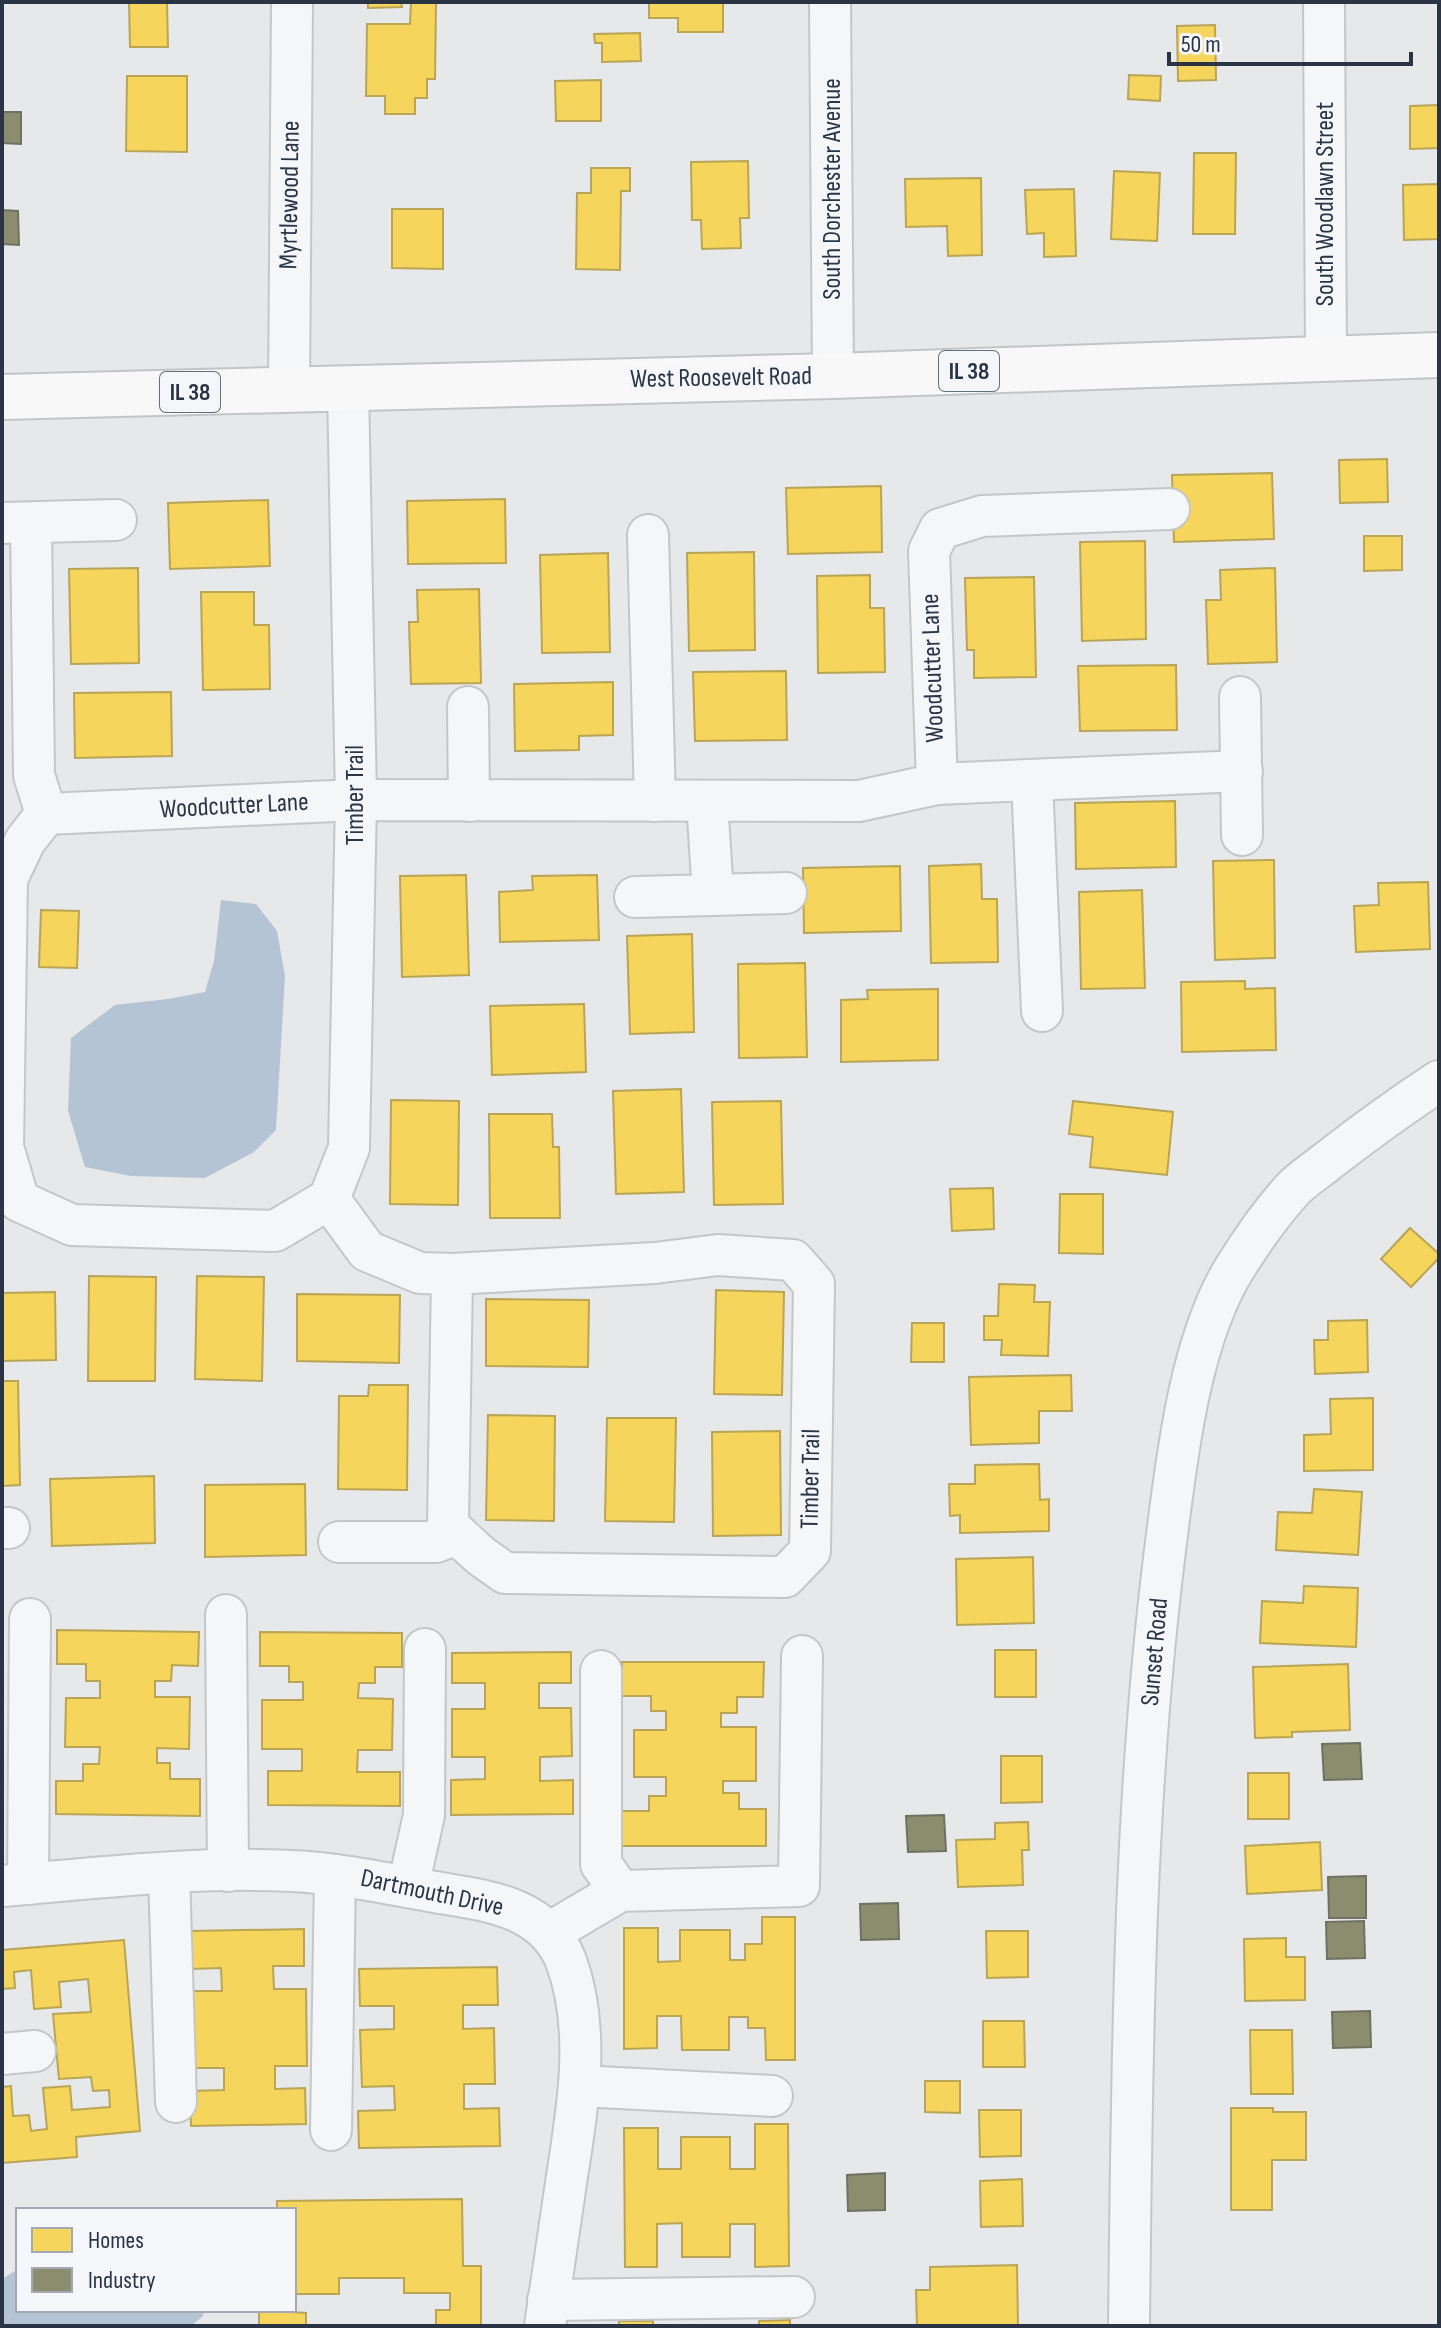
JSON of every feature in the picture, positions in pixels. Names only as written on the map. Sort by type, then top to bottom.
[{"type":"main road","name":"West Roosevelt Road","points":[[2,397],[833,376],[1439,355]]},
{"type":"street","name":"Myrtlewood Lane","points":[[289,389],[292,2]]},
{"type":"street","name":"South Dorchester Avenue","points":[[830,2],[833,376]]},
{"type":"street","name":"South Woodlawn Street","points":[[1324,2],[1326,358]]},
{"type":"street","name":"Timber Trail","points":[[348,387],[356,800],[349,1148],[329,1199],[367,1251],[420,1273],[655,1263],[718,1255],[793,1260],[814,1284],[810,1551],[785,1577],[505,1573],[457,1534]]},
{"type":"street","name":"Woodcutter Lane","points":[[937,784],[929,551],[940,529],[982,516],[1169,509]]},
{"type":"street","points":[[34,775],[16,523],[116,520]]},
{"type":"street","points":[[648,535],[655,801]]},
{"type":"street","points":[[1240,697],[1242,835]]},
{"type":"street","points":[[468,707],[469,801]]},
{"type":"street","points":[[2,743],[19,746],[34,775],[46,814],[25,841],[7,879],[3,1147],[10,1210],[72,1225],[275,1231],[329,1199]]},
{"type":"street","name":"Woodcutter Lane","points":[[46,814],[356,800],[859,801],[937,784],[1242,771]]},
{"type":"street","points":[[1032,781],[1042,1011]]},
{"type":"street","points":[[707,801],[713,895]]},
{"type":"street","points":[[635,897],[786,893]]},
{"type":"street","name":"Sunset Road","points":[[1129,2326],[1132,2082],[1142,1815],[1161,1574],[1173,1484],[1196,1369],[1216,1305],[1235,1268],[1293,1189],[1385,1117],[1439,1081]]},
{"type":"street","points":[[339,1542],[436,1542],[457,1534],[448,1526],[452,1274]]},
{"type":"street","points":[[226,1615],[228,1871]]},
{"type":"street","points":[[15,1885],[30,1619]]},
{"type":"street","points":[[408,1887],[424,1815],[425,1649]]},
{"type":"street","points":[[549,1933],[620,1891],[799,1886],[802,1656]]},
{"type":"street","points":[[601,1671],[601,1864],[620,1891]]},
{"type":"street","name":"Dartmouth Drive","points":[[15,1885],[169,1873],[293,1871],[335,1875],[488,1901],[529,1915],[549,1933],[565,1959],[576,1996],[580,2045],[579,2086],[546,2313]]},
{"type":"street","points":[[169,1873],[176,2102]]},
{"type":"street","points":[[331,2130],[335,1875]]},
{"type":"street","points":[[579,2086],[772,2096]]},
{"type":"street","points":[[546,2313],[794,2297]]},
{"type":"water","points":[[221,900],[256,904],[277,931],[285,976],[276,1130],[254,1152],[205,1178],[131,1176],[85,1167],[68,1111],[71,1038],[115,1005],[205,992],[214,961]]},
{"type":"water","points":[[16,2270],[16,2312],[204,2312],[203,2316],[191,2326],[2,2326],[2,2279]]},
{"type":"building: Homes","points":[[129,2],[167,2],[168,47],[130,47]]},
{"type":"building: Homes","points":[[368,2],[401,2],[402,7],[368,8]]},
{"type":"building: Homes","points":[[411,2],[440,2],[436,3],[435,79],[427,79],[427,98],[415,98],[415,114],[385,114],[385,96],[366,96],[367,24],[410,24]]},
{"type":"building: Homes","points":[[649,2],[723,2],[723,32],[678,32],[678,18],[649,18]]},
{"type":"building: Homes","points":[[1215,25],[1216,80],[1178,81],[1177,26]]},
{"type":"building: Homes","points":[[640,33],[641,61],[602,62],[602,43],[595,43],[594,34]]},
{"type":"building: Homes","points":[[1129,75],[1161,76],[1160,101],[1128,99]]},
{"type":"building: Homes","points":[[127,76],[187,76],[187,152],[126,151]]},
{"type":"building: Homes","points":[[601,80],[601,121],[556,121],[555,81]]},
{"type":"building: Homes","points":[[1439,105],[1439,148],[1410,149],[1410,106]]},
{"type":"building: Homes","points":[[1194,153],[1236,153],[1235,234],[1193,234]]},
{"type":"building: Homes","points":[[748,161],[749,218],[740,218],[741,248],[702,249],[701,220],[692,220],[691,162]]},
{"type":"building: Homes","points":[[591,168],[630,168],[630,191],[621,191],[620,270],[576,269],[577,193],[591,193]]},
{"type":"building: Homes","points":[[1114,171],[1160,173],[1157,241],[1111,239]]},
{"type":"building: Homes","points":[[981,178],[982,255],[948,256],[947,226],[906,227],[905,179]]},
{"type":"building: Homes","points":[[1439,184],[1439,239],[1404,240],[1403,185]]},
{"type":"building: Homes","points":[[1074,189],[1076,256],[1044,257],[1044,233],[1027,234],[1025,190]]},
{"type":"building: Homes","points":[[392,209],[443,209],[443,269],[392,268]]},
{"type":"building: Homes","points":[[1387,459],[1388,502],[1340,503],[1339,460]]},
{"type":"building: Homes","points":[[1272,473],[1274,539],[1174,542],[1172,475]]},
{"type":"building: Homes","points":[[881,486],[882,552],[788,554],[786,488]]},
{"type":"building: Homes","points":[[505,499],[506,563],[408,564],[407,501]]},
{"type":"building: Homes","points":[[268,500],[270,566],[170,569],[168,503]]},
{"type":"building: Homes","points":[[1364,536],[1402,536],[1402,570],[1364,571]]},
{"type":"building: Homes","points":[[1145,541],[1146,639],[1082,641],[1080,542]]},
{"type":"building: Homes","points":[[754,552],[755,650],[689,651],[687,553]]},
{"type":"building: Homes","points":[[608,553],[610,652],[542,653],[540,555]]},
{"type":"building: Homes","points":[[138,568],[139,663],[71,664],[69,569]]},
{"type":"building: Homes","points":[[1275,568],[1277,662],[1208,664],[1206,600],[1221,600],[1220,570]]},
{"type":"building: Homes","points":[[870,575],[870,608],[884,608],[885,672],[818,673],[817,576]]},
{"type":"building: Homes","points":[[1034,577],[1036,677],[974,678],[974,650],[967,650],[965,578]]},
{"type":"building: Homes","points":[[479,589],[481,683],[411,684],[409,622],[418,622],[417,590]]},
{"type":"building: Homes","points":[[201,592],[254,592],[254,625],[269,625],[270,689],[203,690]]},
{"type":"building: Homes","points":[[1176,665],[1177,730],[1080,731],[1078,666]]},
{"type":"building: Homes","points":[[786,671],[787,740],[695,741],[693,672]]},
{"type":"building: Homes","points":[[613,682],[613,735],[579,736],[579,750],[515,751],[514,684]]},
{"type":"building: Homes","points":[[171,692],[172,756],[75,758],[74,693]]},
{"type":"building: Homes","points":[[1175,801],[1176,867],[1076,869],[1075,803]]},
{"type":"building: Homes","points":[[1274,860],[1275,958],[1215,960],[1213,861]]},
{"type":"building: Homes","points":[[981,864],[982,899],[997,899],[998,962],[931,963],[929,866]]},
{"type":"building: Homes","points":[[900,866],[901,931],[804,933],[803,868]]},
{"type":"building: Homes","points":[[466,875],[469,975],[402,977],[400,876]]},
{"type":"building: Homes","points":[[597,875],[599,940],[500,942],[499,892],[533,890],[532,876]]},
{"type":"building: Homes","points":[[1428,882],[1430,949],[1356,952],[1354,906],[1379,905],[1378,883]]},
{"type":"building: Homes","points":[[1142,890],[1145,988],[1081,989],[1079,892]]},
{"type":"building: Homes","points":[[41,910],[79,911],[77,968],[39,967]]},
{"type":"building: Homes","points":[[692,934],[694,1032],[630,1034],[627,936]]},
{"type":"building: Homes","points":[[805,963],[807,1057],[739,1058],[738,964]]},
{"type":"building: Homes","points":[[1245,981],[1245,989],[1275,988],[1276,1050],[1182,1052],[1181,982]]},
{"type":"building: Homes","points":[[938,989],[938,1060],[841,1062],[841,1000],[868,999],[867,990]]},
{"type":"building: Homes","points":[[584,1004],[586,1072],[492,1075],[490,1006]]},
{"type":"building: Homes","points":[[681,1089],[684,1192],[616,1194],[613,1091]]},
{"type":"building: Homes","points":[[391,1100],[459,1101],[458,1205],[390,1204]]},
{"type":"building: Homes","points":[[781,1101],[783,1204],[714,1205],[712,1102]]},
{"type":"building: Homes","points":[[1073,1101],[1173,1112],[1167,1175],[1090,1167],[1093,1137],[1069,1134]]},
{"type":"building: Homes","points":[[489,1114],[552,1114],[553,1147],[559,1147],[560,1218],[490,1218]]},
{"type":"building: Homes","points":[[993,1188],[994,1229],[952,1231],[950,1189]]},
{"type":"building: Homes","points":[[1060,1194],[1103,1194],[1103,1254],[1059,1253]]},
{"type":"building: Homes","points":[[1410,1228],[1439,1254],[1439,1258],[1411,1287],[1381,1259]]},
{"type":"building: Homes","points":[[89,1276],[156,1277],[155,1381],[88,1381]]},
{"type":"building: Homes","points":[[197,1276],[264,1277],[262,1381],[195,1379]]},
{"type":"building: Homes","points":[[999,1284],[1035,1285],[1034,1302],[1050,1302],[1048,1356],[1001,1355],[1002,1340],[984,1340],[984,1316],[998,1316]]},
{"type":"building: Homes","points":[[716,1290],[784,1292],[782,1395],[714,1394]]},
{"type":"building: Homes","points":[[55,1292],[56,1360],[2,1361],[2,1293]]},
{"type":"building: Homes","points":[[297,1294],[400,1295],[399,1363],[297,1361]]},
{"type":"building: Homes","points":[[486,1299],[589,1300],[588,1367],[486,1366]]},
{"type":"building: Homes","points":[[1367,1320],[1368,1372],[1315,1374],[1314,1340],[1328,1340],[1328,1321]]},
{"type":"building: Homes","points":[[912,1323],[944,1323],[944,1362],[911,1362]]},
{"type":"building: Homes","points":[[1071,1375],[1072,1411],[1039,1411],[1039,1443],[971,1445],[969,1377]]},
{"type":"building: Homes","points":[[2,1381],[18,1381],[20,1485],[2,1486]]},
{"type":"building: Homes","points":[[369,1385],[408,1385],[407,1490],[338,1489],[339,1396],[368,1396]]},
{"type":"building: Homes","points":[[1373,1398],[1373,1470],[1304,1471],[1304,1435],[1331,1434],[1330,1399]]},
{"type":"building: Homes","points":[[488,1415],[555,1416],[554,1521],[486,1520]]},
{"type":"building: Homes","points":[[607,1418],[676,1418],[674,1522],[605,1521]]},
{"type":"building: Homes","points":[[780,1431],[781,1535],[713,1536],[712,1432]]},
{"type":"building: Homes","points":[[1039,1464],[1040,1500],[1049,1499],[1049,1531],[960,1533],[960,1515],[950,1516],[949,1484],[975,1484],[975,1465]]},
{"type":"building: Homes","points":[[154,1476],[155,1543],[52,1546],[50,1479]]},
{"type":"building: Homes","points":[[305,1484],[306,1555],[205,1557],[205,1485]]},
{"type":"building: Homes","points":[[1314,1489],[1362,1492],[1358,1555],[1276,1550],[1278,1512],[1312,1513]]},
{"type":"building: Homes","points":[[1033,1557],[1034,1623],[957,1625],[956,1559]]},
{"type":"building: Homes","points":[[1304,1586],[1358,1588],[1356,1647],[1260,1643],[1262,1601],[1303,1603]]},
{"type":"building: Homes","points":[[57,1630],[199,1632],[198,1666],[172,1665],[171,1681],[155,1681],[155,1697],[190,1697],[189,1749],[157,1748],[157,1763],[170,1763],[170,1779],[200,1779],[200,1816],[56,1814],[56,1781],[83,1781],[83,1764],[99,1764],[100,1747],[65,1747],[66,1698],[100,1698],[100,1681],[86,1681],[86,1664],[57,1664]]},
{"type":"building: Homes","points":[[260,1632],[402,1633],[402,1667],[375,1667],[375,1683],[359,1683],[358,1698],[393,1699],[392,1750],[358,1750],[357,1772],[400,1772],[400,1806],[268,1805],[268,1771],[302,1771],[302,1749],[262,1749],[262,1700],[303,1700],[303,1682],[289,1682],[289,1666],[260,1666]]},
{"type":"building: Homes","points":[[995,1650],[1036,1650],[1036,1697],[995,1697]]},
{"type":"building: Homes","points":[[571,1652],[571,1683],[539,1683],[539,1708],[571,1708],[572,1756],[540,1757],[540,1781],[573,1780],[573,1814],[451,1815],[451,1780],[485,1779],[485,1757],[452,1757],[452,1709],[485,1709],[485,1683],[452,1683],[452,1653]]},
{"type":"building: Homes","points":[[622,1662],[764,1662],[763,1697],[737,1697],[737,1713],[721,1713],[721,1727],[756,1727],[756,1781],[723,1781],[723,1793],[739,1793],[739,1809],[766,1809],[766,1846],[621,1846],[621,1811],[649,1811],[649,1796],[666,1796],[666,1777],[634,1777],[634,1730],[666,1730],[666,1711],[651,1711],[651,1696],[622,1696]]},
{"type":"building: Homes","points":[[1348,1664],[1350,1730],[1292,1732],[1292,1737],[1255,1738],[1253,1667]]},
{"type":"building: Homes","points":[[1001,1756],[1042,1756],[1042,1802],[1001,1803]]},
{"type":"building: Homes","points":[[1248,1773],[1289,1773],[1289,1819],[1248,1819]]},
{"type":"building: Homes","points":[[1028,1822],[1029,1850],[1022,1850],[1023,1885],[958,1887],[956,1840],[995,1839],[995,1823]]},
{"type":"building: Homes","points":[[1320,1842],[1322,1890],[1247,1894],[1245,1846]]},
{"type":"building: Homes","points":[[762,1917],[795,1917],[795,2060],[766,2060],[765,2028],[748,2028],[748,2017],[729,2017],[729,2050],[682,2050],[681,2016],[657,2016],[657,2048],[624,2049],[624,1928],[658,1928],[658,1962],[680,1961],[680,1930],[730,1930],[730,1960],[745,1960],[745,1944],[762,1944]]},
{"type":"building: Homes","points":[[304,1929],[304,1966],[273,1966],[274,1989],[306,1989],[307,2066],[275,2066],[275,2089],[305,2088],[306,2124],[191,2126],[190,2091],[224,2090],[224,2068],[191,2068],[190,1991],[222,1991],[221,1968],[191,1969],[190,1931]]},
{"type":"building: Homes","points":[[986,1931],[1028,1931],[1028,1977],[987,1978]]},
{"type":"building: Homes","points":[[1286,1938],[1286,1957],[1305,1957],[1305,2000],[1245,2001],[1244,1939]]},
{"type":"building: Homes","points":[[124,1940],[140,2131],[76,2137],[77,2157],[2,2163],[2,2087],[11,2086],[13,2116],[29,2115],[31,2131],[47,2129],[43,2088],[70,2086],[72,2110],[110,2107],[109,2090],[93,2091],[91,2077],[59,2079],[53,2014],[91,2012],[88,1979],[59,1982],[61,2007],[34,2009],[31,1970],[14,1972],[15,1988],[2,1989],[2,1950]]},
{"type":"building: Homes","points":[[497,1967],[498,2005],[463,2005],[463,2029],[494,2028],[495,2084],[464,2084],[464,2109],[499,2108],[500,2146],[359,2148],[358,2111],[395,2110],[394,2086],[362,2087],[360,2030],[394,2029],[394,2006],[360,2006],[359,1969]]},
{"type":"building: Homes","points":[[983,2021],[1024,2021],[1025,2067],[983,2067]]},
{"type":"building: Homes","points":[[1250,2030],[1292,2030],[1293,2094],[1251,2094]]},
{"type":"building: Homes","points":[[925,2081],[960,2081],[960,2113],[925,2112]]},
{"type":"building: Homes","points":[[1231,2108],[1306,2112],[1306,2160],[1272,2160],[1272,2210],[1231,2210]]},
{"type":"building: Homes","points":[[979,2110],[1021,2110],[1021,2156],[980,2157]]},
{"type":"building: Homes","points":[[755,2124],[788,2124],[789,2266],[755,2267],[755,2224],[730,2224],[730,2257],[682,2257],[682,2223],[657,2224],[657,2267],[625,2267],[624,2128],[658,2128],[658,2169],[681,2169],[681,2137],[730,2137],[730,2169],[755,2169]]},
{"type":"building: Homes","points":[[1022,2179],[1023,2226],[981,2227],[980,2181]]},
{"type":"building: Homes","points":[[462,2199],[463,2266],[481,2266],[481,2326],[436,2326],[436,2310],[450,2310],[450,2293],[404,2293],[404,2278],[339,2278],[339,2294],[296,2294],[296,2208],[277,2208],[277,2201]]},
{"type":"building: Homes","points":[[1017,2265],[1018,2326],[917,2326],[916,2290],[930,2290],[930,2267]]},
{"type":"building: Homes","points":[[259,2312],[306,2313],[306,2326],[259,2326]]},
{"type":"building: Homes","points":[[790,2320],[790,2326],[759,2326],[759,2321]]},
{"type":"building: Homes","points":[[619,2321],[653,2321],[653,2326],[619,2326]]},
{"type":"building: Industry","points":[[2,112],[21,112],[21,144],[2,143]]},
{"type":"building: Industry","points":[[2,210],[18,211],[19,245],[2,244]]},
{"type":"building: Industry","points":[[1360,1743],[1362,1779],[1324,1780],[1322,1744]]},
{"type":"building: Industry","points":[[944,1815],[946,1851],[908,1852],[906,1816]]},
{"type":"building: Industry","points":[[1366,1876],[1366,1918],[1329,1918],[1328,1877]]},
{"type":"building: Industry","points":[[898,1903],[899,1939],[861,1940],[860,1904]]},
{"type":"building: Industry","points":[[1364,1921],[1365,1958],[1327,1959],[1326,1922]]},
{"type":"building: Industry","points":[[1370,2011],[1371,2047],[1333,2048],[1332,2012]]},
{"type":"building: Industry","points":[[885,2173],[885,2210],[848,2211],[847,2175]]}]
